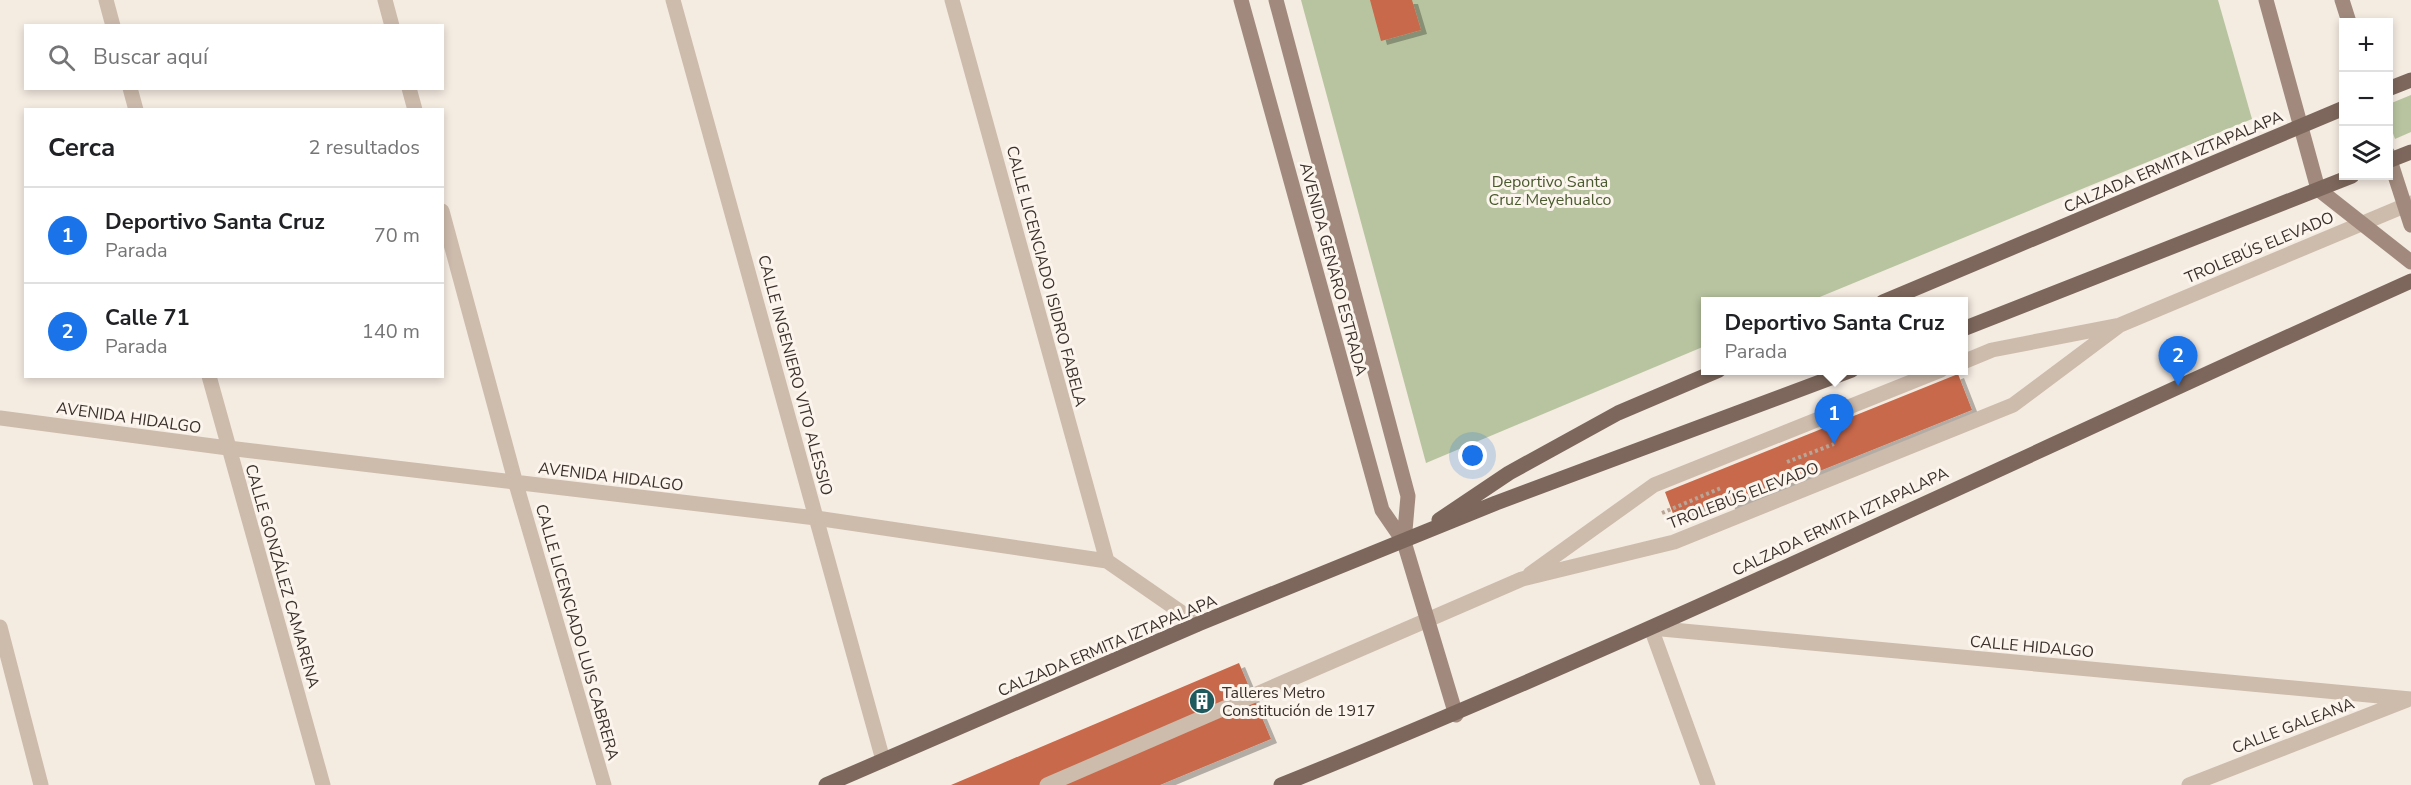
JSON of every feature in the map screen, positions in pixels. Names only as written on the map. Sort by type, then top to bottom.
[{"type":"main road","points":[[2393,87],[2411,80]]},
{"type":"main road","name":"CALZADA ERMITA IZTAPALAPA","points":[[1895,297],[2339,110]]},
{"type":"main road","points":[[2393,158],[2411,152]]},
{"type":"main road","points":[[1968,327],[2342,180]]},
{"type":"main road","name":"CALZADA ERMITA IZTAPALAPA","points":[[1281,785],[1456,714],[1651,628],[2411,281]]},
{"type":"main road","name":"CALZADA ERMITA IZTAPALAPA","points":[[1404,542],[1509,474],[1618,413],[1707,375]]},
{"type":"main road","name":"CALZADA ERMITA IZTAPALAPA","points":[[826,785],[1198,624],[1496,503],[1839,375]]},
{"type":"street","points":[[106,0],[112,24]]},
{"type":"street","points":[[385,0],[391,24]]},
{"type":"street","name":"CALLE INGENIERO VITO ALESSIO","points":[[673,0],[883,760]]},
{"type":"street","name":"CALLE LICENCIADO ISIDRO FABELA","points":[[952,0],[1107,561]]},
{"type":"street","name":"AVENIDA GENARO ESTRADA","points":[[1241,0],[1382,510],[1404,542],[1456,714]]},
{"type":"street","name":"AVENIDA GENARO ESTRADA","points":[[1276,0],[1408,496],[1404,542]]},
{"type":"street","points":[[2266,0],[2299,127],[2318,189],[2411,262]]},
{"type":"street","points":[[2342,0],[2348,18]]},
{"type":"street","points":[[131,90],[135,108]]},
{"type":"street","points":[[410,90],[414,108]]},
{"type":"street","points":[[2393,171],[2411,225]]},
{"type":"street","name":"TROLEBÚS ELEVADO","points":[[1968,360],[1992,351],[2120,325],[2411,203]]},
{"type":"street","name":"CALLE LICENCIADO LUIS CABRERA","points":[[444,219],[516,484],[604,785]]},
{"type":"street","name":"TROLEBÚS ELEVADO","points":[[1047,785],[1522,579],[1674,542],[2013,405],[2120,325]]},
{"type":"street","name":"TROLEBÚS ELEVADO","points":[[1522,579],[1653,485],[1928,375]]},
{"type":"street","name":"CALLE GONZÁLEZ CAMARENA","points":[[210,378],[324,785]]},
{"type":"street","name":"AVENIDA HIDALGO","points":[[0,418],[516,484],[816,518],[1107,561],[1198,624]]},
{"type":"street","points":[[0,627],[41,785]]},
{"type":"street","points":[[1651,628],[1708,785]]},
{"type":"street","name":"CALLE HIDALGO","points":[[1651,628],[2410,699]]},
{"type":"street","name":"CALLE GALEANA","points":[[2189,785],[2410,699]]},
{"type":"green space","name":"Deportivo Santa Cruz Meyehualco","points":[[1301,0],[2218,0],[2252,119],[1820,297],[1701,297],[1701,348],[1426,463]]},
{"type":"green space","points":[[2411,95],[2411,132],[2395,139],[2393,133],[2393,102]]},
{"type":"building","points":[[1370,0],[1412,0],[1421,30],[1381,41]]},
{"type":"building","points":[[1956,375],[1958,375],[1972,410],[1730,507],[1726,498],[1675,519],[1665,492]]},
{"type":"building","name":"Talleres Metro Constitución de 1917","points":[[1239,663],[1271,739],[1160,785],[951,785]]},
{"type":"place","name":"Calle 71","points":[[2178,386]]},
{"type":"place","name":"Deportivo Santa Cruz","points":[[1834,444]]},
{"type":"place","name":"Talleres Metro Constitución de 1917","points":[[1202,701]]}]
